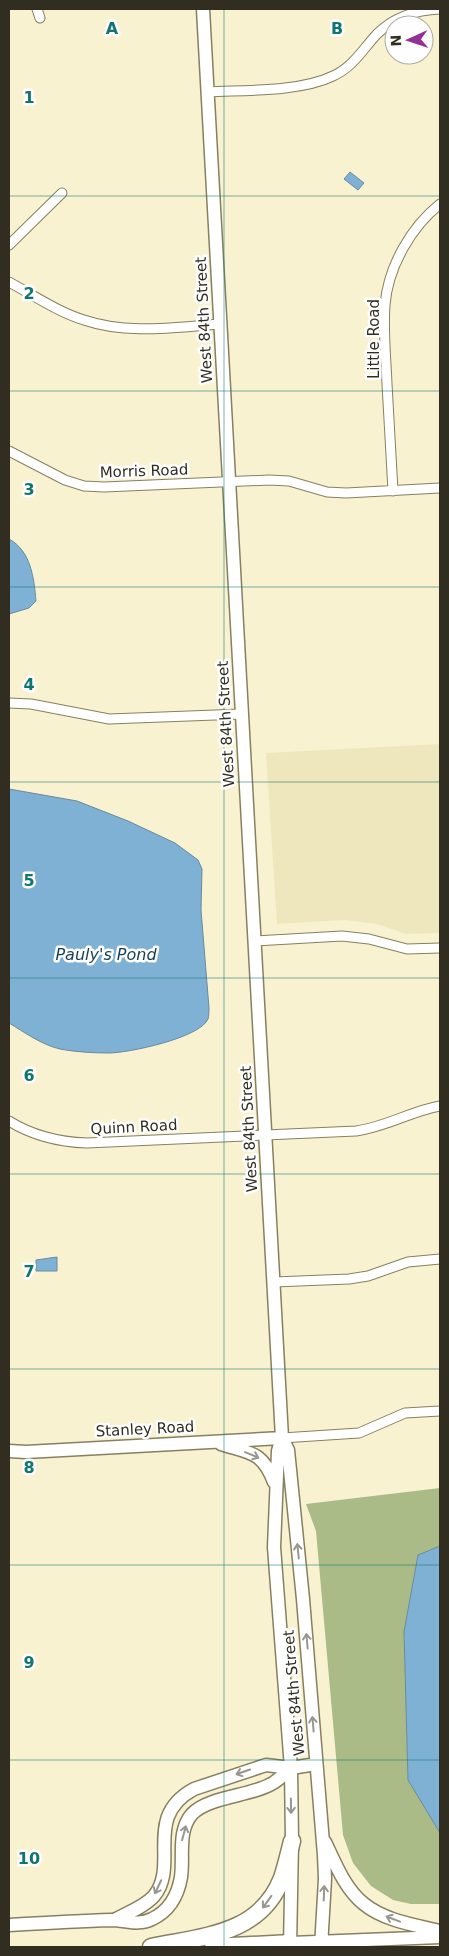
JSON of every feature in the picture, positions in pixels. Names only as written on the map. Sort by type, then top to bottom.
[{"type":"highway","points":[[151,1947],[224,1932],[242,1925],[259,1913],[271,1898],[282,1878],[292,1841]]},
{"type":"highway","points":[[213,1947],[290,1945]]},
{"type":"street","name":"West 84th Street","points":[[203,9],[282,1438],[278,1451],[274,1547],[291,1768],[290,1945]]},
{"type":"street","points":[[208,92],[294,86],[315,83],[335,76],[352,64],[378,33],[389,24],[403,16],[420,11],[440,9]]},
{"type":"street","points":[[9,245],[62,193]]},
{"type":"street","name":"Little Road","points":[[393,490],[385,303],[391,276],[401,252],[415,230],[440,204]]},
{"type":"street","points":[[9,282],[82,320],[102,326],[144,329],[221,324]]},
{"type":"street","name":"Morris Road","points":[[9,451],[65,480],[84,486],[289,481],[327,492],[440,488]]},
{"type":"street","points":[[9,703],[31,704],[108,719],[242,714]]},
{"type":"street","points":[[255,941],[342,936],[369,939],[406,949],[440,948]]},
{"type":"street","name":"Quinn Road","points":[[9,1121],[23,1130],[44,1138],[65,1143],[87,1143],[372,1129],[422,1109],[440,1106]]},
{"type":"street","points":[[274,1282],[349,1279],[368,1276],[408,1262],[440,1259]]},
{"type":"street","points":[[282,1438],[359,1433],[406,1413],[440,1411]]},
{"type":"street","name":"West 84th Street","points":[[282,1438],[288,1450],[303,1599],[322,1836],[325,1879],[321,1944]]},
{"type":"street","name":"Stanley Road","points":[[9,1451],[26,1452],[282,1438]]},
{"type":"street","points":[[212,1442],[260,1458],[268,1468],[276,1487]]},
{"type":"street","points":[[114,1920],[146,1904],[160,1888],[163,1876],[166,1823],[170,1811],[185,1794],[194,1789],[266,1765],[291,1768],[316,1764]]},
{"type":"street","points":[[9,1925],[114,1920],[136,1923],[151,1920],[163,1913],[173,1901],[179,1888],[183,1836],[192,1815],[200,1808],[272,1784],[291,1768]]},
{"type":"street","points":[[322,1836],[344,1880],[364,1904],[392,1919],[440,1931]]},
{"type":"street","points":[[290,1945],[440,1937]]},
{"type":"shaded area","points":[[440,744],[440,933],[406,934],[377,924],[345,920],[277,924],[266,753]]},
{"type":"green space","points":[[440,1488],[440,1546],[418,1555],[404,1632],[408,1780],[440,1833],[440,1904],[411,1904],[393,1900],[371,1886],[353,1863],[343,1835],[316,1531],[306,1504]]},
{"type":"water","points":[[350,172],[364,183],[358,190],[344,179]]},
{"type":"water","points":[[9,539],[16,544],[27,558],[34,583],[36,601],[29,608],[9,614]]},
{"type":"water","name":"Pauly's Pond","points":[[9,789],[77,801],[128,821],[175,843],[198,860],[202,869],[201,910],[209,1008],[208,1019],[202,1026],[192,1032],[163,1043],[131,1050],[103,1053],[72,1051],[53,1047],[33,1038],[9,1023]]},
{"type":"water","points":[[57,1257],[57,1271],[36,1271],[36,1260]]},
{"type":"water","points":[[440,1546],[440,1833],[408,1780],[404,1632],[418,1555]]}]
